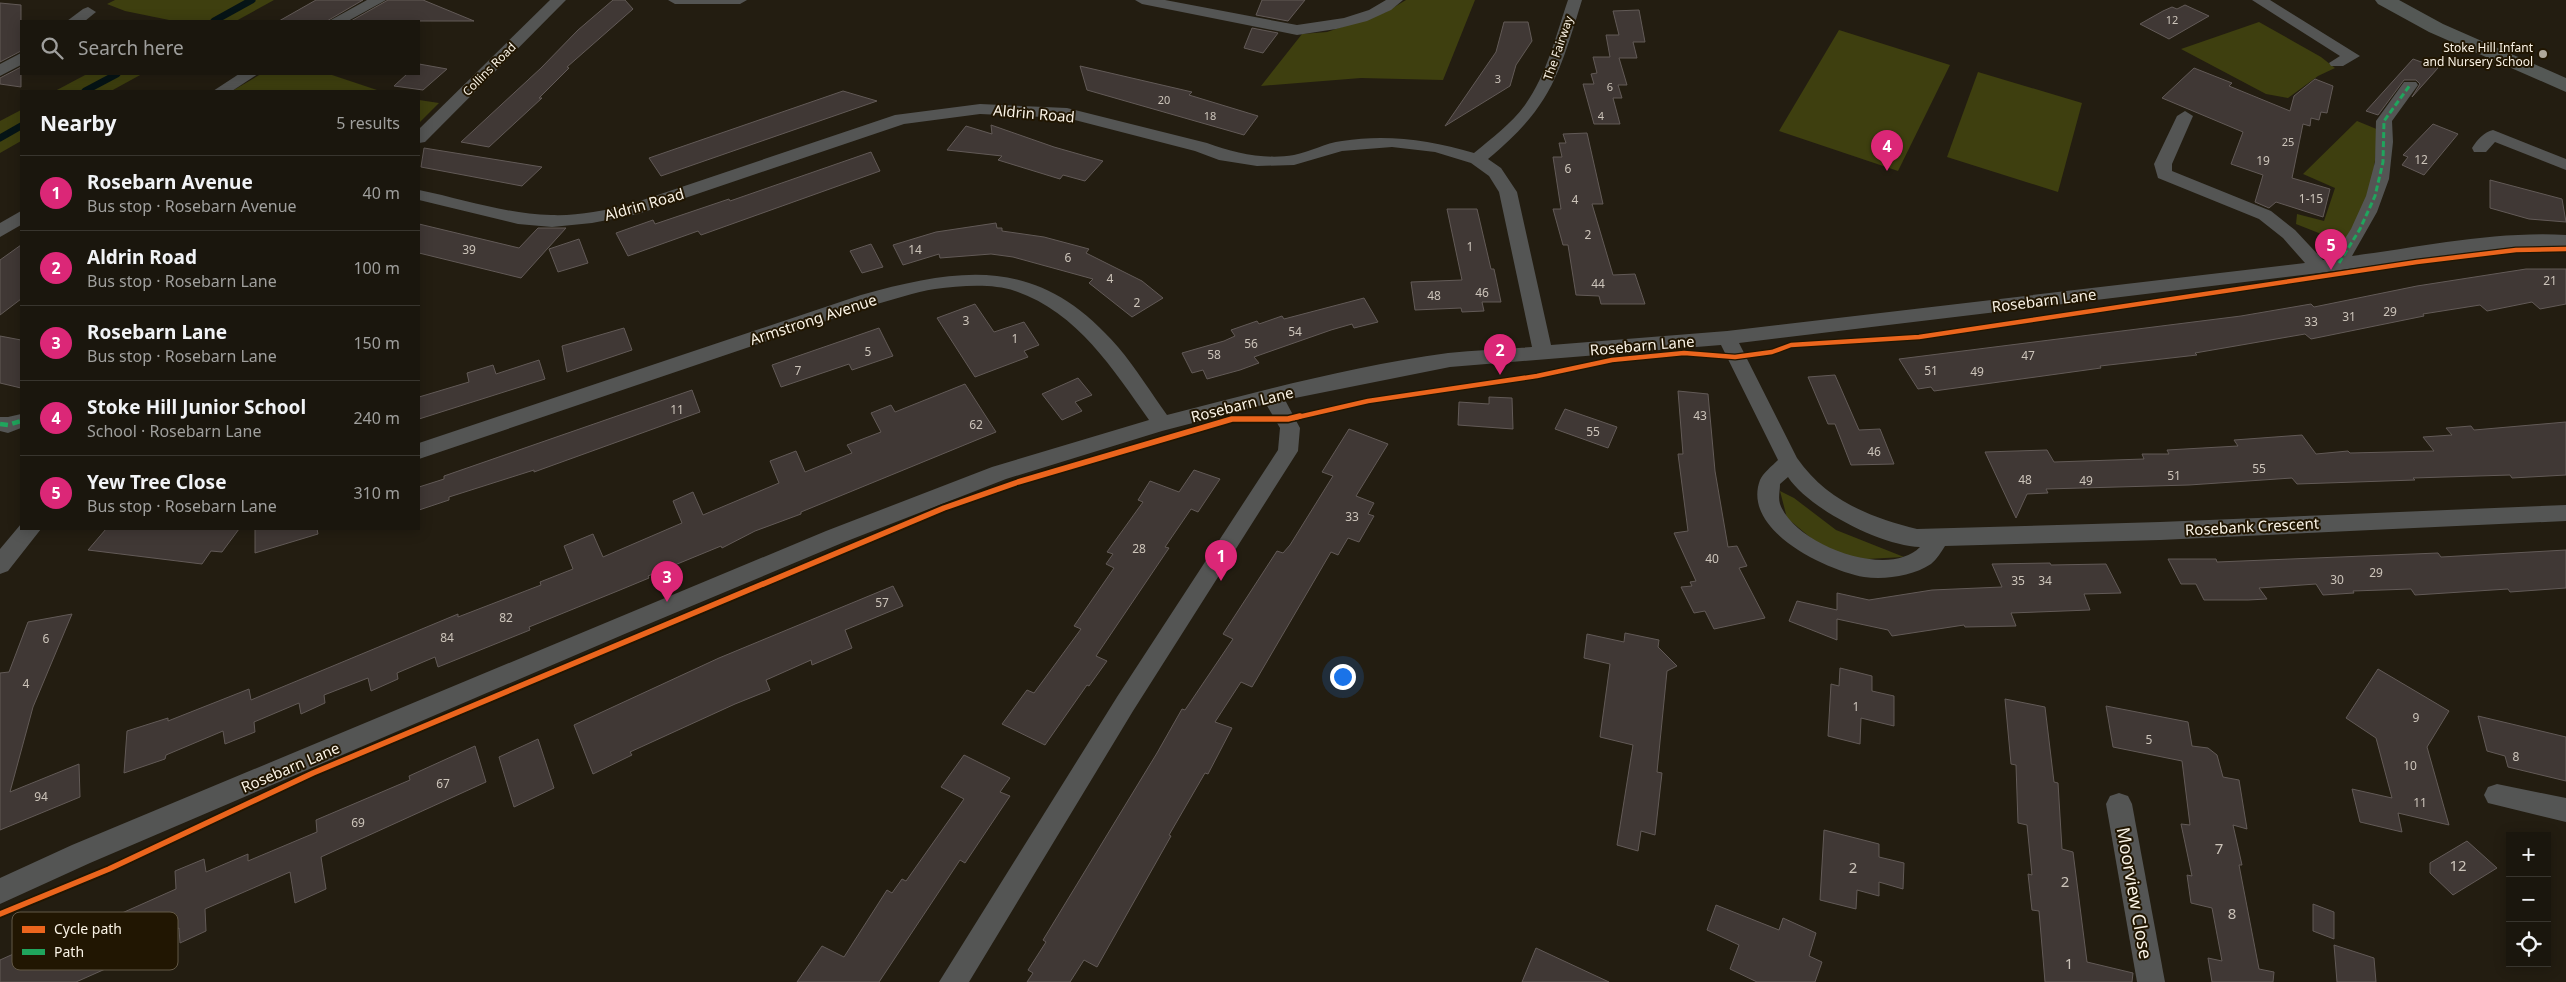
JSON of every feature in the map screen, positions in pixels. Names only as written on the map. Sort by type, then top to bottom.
[{"type":"street","points":[[339,20],[379,0]]},
{"type":"street","name":"Collins Road","points":[[420,137],[559,0]]},
{"type":"street","points":[[675,0],[740,0]]},
{"type":"street","points":[[1142,0],[1297,30],[1319,29],[1383,10],[1396,0]]},
{"type":"street","name":"The Fairway","points":[[1477,159],[1520,122],[1535,103],[1550,77],[1575,0]]},
{"type":"street","points":[[2258,0],[2352,56],[2337,63]]},
{"type":"street","points":[[2385,0],[2436,28],[2566,86]]},
{"type":"street","points":[[76,20],[88,12]]},
{"type":"street","points":[[0,71],[20,59]]},
{"type":"street","points":[[223,90],[248,75]]},
{"type":"street","points":[[2340,263],[2367,219],[2380,187],[2385,137],[2384,121],[2410,85]]},
{"type":"street","name":"Aldrin Road","points":[[420,195],[518,217],[552,221],[598,217],[632,210],[901,119],[980,109],[1067,113],[1201,147],[1225,156],[1257,161],[1294,160],[1341,146],[1392,142],[1436,147],[1477,159],[1495,172],[1508,192],[1543,354]]},
{"type":"street","points":[[2185,116],[2163,164],[2164,174],[2265,215],[2289,234],[2319,267]]},
{"type":"street","points":[[2480,148],[2493,135],[2566,165]]},
{"type":"street","points":[[0,231],[20,218]]},
{"type":"street","name":"Rosebarn Lane","points":[[0,891],[81,854],[834,537],[999,473],[1162,424],[1270,396],[1401,368],[1450,360],[1727,338],[2319,267],[2482,245],[2549,240],[2566,241]]},
{"type":"street","name":"Armstrong Avenue","points":[[420,451],[868,300],[934,283],[978,280],[1018,286],[1067,309],[1111,352],[1162,424]]},
{"type":"street","name":"Rosebank Crescent","points":[[1727,338],[1789,462],[1801,480],[1821,498],[1856,520],[1917,538],[1938,539],[2566,513]]},
{"type":"street","points":[[953,982],[1125,704],[1288,451],[1292,439],[1288,419],[1270,396]]},
{"type":"street","points":[[0,424],[8,425],[20,421]]},
{"type":"street","points":[[1789,462],[1779,468],[1772,476],[1768,487],[1768,500],[1775,515],[1789,534],[1806,547],[1842,562],[1862,567],[1885,569],[1898,568],[1922,559],[1938,539]]},
{"type":"street","points":[[0,565],[29,530]]},
{"type":"street","points":[[2497,795],[2566,810]]},
{"type":"street","name":"Moorview Close","points":[[2120,804],[2151,982]]},
{"type":"shaded area","points":[[115,0],[274,0],[238,20],[169,20],[125,11],[107,4]]},
{"type":"shaded area","points":[[1406,0],[1475,0],[1443,80],[1361,78],[1261,86],[1302,34],[1327,32],[1386,12]]},
{"type":"shaded area","points":[[2259,22],[2321,57],[2335,68],[2318,76],[2288,98],[2266,94],[2181,49]]},
{"type":"shaded area","points":[[1839,30],[1950,65],[1898,171],[1779,131]]},
{"type":"shaded area","points":[[1978,72],[2082,103],[2058,192],[1947,157]]},
{"type":"shaded area","points":[[85,75],[140,75],[113,90],[57,90]]},
{"type":"shaded area","points":[[259,75],[332,75],[377,90],[234,90]]},
{"type":"shaded area","points":[[420,100],[439,103],[420,122]]},
{"type":"shaded area","points":[[20,111],[20,142],[0,153],[0,121]]},
{"type":"shaded area","points":[[2357,121],[2379,130],[2372,183],[2363,208],[2344,243],[2296,224],[2297,214],[2324,221],[2335,188],[2303,174]]},
{"type":"shaded area","points":[[1780,491],[1794,498],[1836,530],[1904,557],[1867,559],[1850,557],[1817,543],[1787,518]]},
{"type":"building","points":[[316,0],[363,0],[329,20],[281,20]]},
{"type":"building","points":[[388,0],[423,0],[474,21],[420,20],[353,20]]},
{"type":"building","points":[[613,0],[625,0],[633,9],[567,67],[569,68],[539,98],[542,98],[489,147],[461,142],[541,68],[578,30]]},
{"type":"building","points":[[1262,0],[1305,0],[1288,21],[1256,15]]},
{"type":"building","points":[[0,3],[21,5],[20,52],[0,62]]},
{"type":"building","points":[[2185,5],[2209,16],[2169,39],[2140,24],[2172,7],[2177,9]]},
{"type":"building","points":[[1639,10],[1645,42],[1633,42],[1637,58],[1619,58],[1627,85],[1618,85],[1622,98],[1613,98],[1620,124],[1594,124],[1583,84],[1594,84],[1591,74],[1597,73],[1593,57],[1610,57],[1606,35],[1619,35],[1613,11]]},
{"type":"building","points":[[1504,22],[1528,22],[1532,41],[1516,65],[1510,86],[1445,126],[1496,52]]},
{"type":"building","points":[[1252,28],[1278,33],[1263,53],[1244,48]]},
{"type":"building","points":[[2413,59],[2438,68],[2412,97],[2420,84],[2416,80],[2404,80],[2378,115],[2366,111]]},
{"type":"building","points":[[420,64],[447,69],[423,90],[394,86],[406,75],[420,75]]},
{"type":"building","points":[[1080,66],[1192,92],[1189,95],[1258,116],[1244,135],[1087,90]]},
{"type":"building","points":[[20,68],[21,87],[0,84],[0,78]]},
{"type":"building","points":[[2194,68],[2232,83],[2229,86],[2290,111],[2294,96],[2315,79],[2333,86],[2327,113],[2321,112],[2319,120],[2311,118],[2310,126],[2303,124],[2292,178],[2330,189],[2323,217],[2276,202],[2269,208],[2255,202],[2263,175],[2231,164],[2243,132],[2162,98]]},
{"type":"building","points":[[843,91],[877,101],[661,176],[649,158]]},
{"type":"building","points":[[2433,124],[2458,134],[2424,175],[2402,165],[2408,157],[2403,155]]},
{"type":"building","points":[[991,125],[1054,147],[1103,161],[1085,181],[1063,175],[1060,179],[998,160],[1002,156],[947,150],[966,126],[992,134]]},
{"type":"building","points":[[1587,133],[1603,204],[1592,204],[1613,275],[1635,274],[1645,304],[1601,304],[1599,296],[1576,295],[1568,245],[1563,245],[1553,209],[1561,209],[1553,157],[1562,157],[1559,143],[1566,143],[1563,134]]},
{"type":"building","points":[[424,148],[542,167],[522,186],[421,167]]},
{"type":"building","points":[[871,152],[880,171],[701,235],[698,231],[628,256],[616,233],[653,220],[655,224],[729,199],[730,201]]},
{"type":"building","points":[[2490,180],[2562,199],[2566,222],[2529,219],[2490,208]]},
{"type":"building","points":[[1447,209],[1477,209],[1501,302],[1482,302],[1484,311],[1462,312],[1461,308],[1415,310],[1411,282],[1462,280]]},
{"type":"building","points":[[996,223],[997,228],[1002,228],[1002,231],[1044,237],[1089,249],[1086,253],[1142,281],[1163,298],[1132,317],[1089,283],[1093,279],[1013,257],[991,254],[940,258],[939,254],[903,265],[893,245],[936,232]]},
{"type":"building","points":[[420,224],[519,248],[538,228],[566,228],[521,278],[420,253]]},
{"type":"building","points":[[579,239],[588,263],[558,272],[549,249]]},
{"type":"building","points":[[871,244],[883,267],[862,273],[850,251]]},
{"type":"building","points":[[20,246],[20,300],[0,315],[0,260]]},
{"type":"building","points":[[2526,269],[2566,269],[2566,304],[2540,309],[2532,302],[2487,311],[2480,305],[2423,314],[2424,316],[2311,339],[2305,334],[2195,353],[2197,355],[2100,366],[2101,368],[1934,391],[1931,387],[1918,389],[1899,359],[2241,316],[2311,304],[2314,307],[2417,286]]},
{"type":"building","points":[[1364,298],[1378,322],[1354,328],[1352,324],[1331,330],[1254,357],[1259,363],[1240,370],[1207,379],[1203,370],[1192,373],[1182,353],[1224,341],[1235,336],[1231,330],[1257,321],[1259,324],[1282,316],[1284,319]]},
{"type":"building","points":[[975,304],[994,332],[1024,322],[1039,345],[1024,351],[1028,357],[975,377],[937,318]]},
{"type":"building","points":[[624,328],[632,350],[567,372],[562,346]]},
{"type":"building","points":[[879,328],[893,356],[852,370],[849,364],[781,387],[772,365]]},
{"type":"building","points":[[0,336],[20,340],[20,388],[0,383]]},
{"type":"building","points":[[539,360],[545,379],[420,419],[420,397],[469,382],[467,373],[493,365],[496,374]]},
{"type":"building","points":[[1835,375],[1859,430],[1880,429],[1894,464],[1851,465],[1835,424],[1828,424],[1808,377]]},
{"type":"building","points":[[1078,378],[1092,395],[1075,402],[1082,411],[1062,420],[1042,394]]},
{"type":"building","points":[[965,384],[996,432],[801,512],[801,514],[755,531],[722,548],[721,546],[648,576],[649,578],[529,627],[530,630],[438,667],[435,657],[397,673],[398,679],[371,691],[368,678],[324,695],[325,703],[301,714],[299,703],[254,722],[255,732],[225,744],[223,731],[166,755],[165,759],[124,773],[127,731],[168,718],[168,721],[249,689],[251,700],[458,614],[458,617],[541,585],[540,582],[573,569],[564,546],[593,534],[603,557],[682,523],[673,501],[693,492],[703,515],[779,483],[770,461],[796,451],[805,472],[852,453],[847,445],[881,432],[871,413],[891,405],[895,412]]},
{"type":"building","points":[[692,390],[700,412],[534,472],[534,470],[449,497],[449,500],[420,510],[420,487],[444,479],[444,476]]},
{"type":"building","points":[[1678,391],[1708,394],[1715,471],[1728,547],[1737,546],[1747,566],[1739,568],[1765,618],[1714,629],[1705,611],[1694,613],[1681,587],[1692,586],[1690,582],[1696,581],[1674,533],[1688,531],[1678,454],[1683,454]]},
{"type":"building","points":[[1489,397],[1512,398],[1513,429],[1458,425],[1459,402],[1489,404]]},
{"type":"building","points":[[1565,409],[1617,427],[1608,448],[1555,429]]},
{"type":"building","points":[[2566,422],[2566,475],[2512,478],[2510,475],[2413,478],[2415,480],[2297,484],[2292,478],[2189,485],[2046,489],[2048,493],[2027,494],[2016,518],[1985,452],[2047,450],[2054,462],[2144,459],[2142,454],[2169,454],[2167,450],[2238,446],[2234,440],[2302,435],[2316,454],[2348,451],[2350,453],[2434,451],[2423,437],[2452,435],[2446,428],[2471,426],[2474,430]]},
{"type":"building","points":[[1349,429],[1388,444],[1356,496],[1374,503],[1368,514],[1374,516],[1359,542],[1348,538],[1338,555],[1331,552],[1252,687],[1241,682],[1215,722],[1232,728],[1208,774],[1205,773],[1169,835],[1171,836],[1097,967],[1084,960],[1070,982],[1027,982],[1033,973],[1028,970],[1046,942],[1043,940],[1182,709],[1185,710],[1233,639],[1223,634],[1277,551],[1283,553],[1290,545],[1333,476],[1322,472]]},
{"type":"building","points":[[1194,470],[1220,479],[1198,512],[1191,509],[1165,547],[1169,548],[1096,656],[1107,661],[1089,686],[1087,685],[1045,745],[1002,724],[1027,690],[1034,693],[1081,629],[1074,626],[1114,568],[1106,564],[1113,554],[1107,552],[1143,502],[1138,500],[1150,481],[1179,492]]},
{"type":"building","points":[[105,530],[238,530],[222,552],[211,551],[202,564],[88,550]]},
{"type":"building","points":[[255,530],[317,530],[318,534],[255,553]]},
{"type":"building","points":[[2566,550],[2566,588],[2510,592],[2508,589],[2415,595],[2411,589],[2353,591],[2354,593],[2323,595],[2316,584],[2259,588],[2267,599],[2248,600],[2204,600],[2196,584],[2181,584],[2168,559],[2216,559],[2217,562],[2438,553],[2441,557]]},
{"type":"building","points":[[2050,563],[2051,565],[2106,564],[2121,593],[2084,594],[2090,610],[2011,613],[2016,626],[1965,627],[1964,625],[1892,636],[1888,630],[1837,619],[1837,640],[1789,621],[1797,601],[1837,610],[1837,593],[1869,600],[1932,590],[2002,587],[1992,564]]},
{"type":"building","points":[[893,586],[903,606],[845,630],[852,648],[812,665],[811,660],[766,680],[770,690],[630,752],[632,755],[593,774],[574,725],[719,658]]},
{"type":"building","points":[[72,614],[33,707],[10,792],[79,764],[80,797],[0,830],[0,673],[9,672],[28,622]]},
{"type":"building","points":[[1625,633],[1659,640],[1658,647],[1677,666],[1667,671],[1657,772],[1662,773],[1655,835],[1641,831],[1638,851],[1617,845],[1633,745],[1600,737],[1610,664],[1584,658],[1587,634],[1624,642]]},
{"type":"building","points":[[1840,668],[1872,676],[1872,691],[1894,696],[1894,726],[1861,718],[1860,744],[1828,736],[1831,684],[1839,686]]},
{"type":"building","points":[[2378,669],[2449,711],[2427,747],[2449,825],[2398,813],[2402,832],[2360,822],[2352,789],[2392,798],[2376,738],[2346,718]]},
{"type":"building","points":[[2005,699],[2045,707],[2054,782],[2058,783],[2062,849],[2073,852],[2087,962],[2133,973],[2132,982],[2045,982],[2039,911],[2032,910],[2028,874],[2032,875],[2027,825],[2018,823],[2016,765],[2011,764]]},
{"type":"building","points":[[2106,706],[2188,722],[2192,746],[2208,748],[2217,755],[2223,777],[2239,780],[2247,829],[2233,825],[2242,865],[2239,865],[2259,969],[2274,972],[2273,982],[2212,982],[2208,958],[2222,961],[2212,908],[2191,903],[2187,875],[2192,876],[2181,824],[2190,825],[2182,761],[2113,747]]},
{"type":"building","points":[[2478,716],[2566,737],[2566,781],[2508,767],[2505,756],[2487,751]]},
{"type":"building","points":[[538,739],[554,788],[514,807],[499,757]]},
{"type":"building","points":[[475,746],[486,782],[321,857],[326,889],[295,903],[290,872],[205,909],[206,931],[180,943],[178,912],[124,912],[176,889],[175,871],[204,859],[206,872],[248,854],[248,861],[317,832],[316,820],[410,780],[409,776]]},
{"type":"building","points":[[964,755],[1010,778],[1000,792],[1010,796],[965,863],[960,860],[879,982],[797,982],[822,946],[844,957],[887,890],[892,893],[902,879],[906,881],[964,799],[941,787]]},
{"type":"building","points":[[1824,830],[1879,844],[1879,857],[1904,863],[1903,889],[1879,882],[1879,896],[1857,890],[1856,909],[1820,900]]},
{"type":"building","points":[[2467,841],[2497,868],[2453,895],[2430,873],[2430,863]]},
{"type":"building","points":[[2313,904],[2334,912],[2334,939],[2313,931]]},
{"type":"building","points":[[1716,905],[1779,930],[1783,918],[1816,933],[1809,956],[1822,962],[1815,982],[1757,982],[1730,969],[1739,945],[1707,930]]},
{"type":"building","points":[[2334,945],[2374,958],[2376,982],[2337,982]]},
{"type":"building","points":[[1536,948],[1609,982],[1522,982]]},
{"type":"building","points":[[12,955],[12,970],[103,970],[76,982],[0,982],[0,960]]},
{"type":"waterway","points":[[216,20],[252,0]]},
{"type":"waterway","points":[[87,90],[115,75]]},
{"type":"waterway","points":[[0,138],[20,127]]},
{"type":"marked path","points":[[2339,263],[2360,229],[2375,196],[2383,162],[2385,142],[2384,121],[2410,85]]},
{"type":"marked path","points":[[0,424],[8,425],[20,421]]},
{"type":"cycle path","points":[[0,914],[109,869],[313,773],[944,508],[1018,482],[1232,419],[1288,419],[1368,401],[1537,376],[1612,360],[1684,353],[1735,357],[1772,352],[1791,345],[1919,337],[2417,262],[2516,250],[2566,249]]},
{"type":"place","name":"Stoke Hill Infant and Nursery School","points":[[2543,54]]},
{"type":"place","name":"Stoke Hill Junior School","points":[[1887,171]]},
{"type":"place","name":"Yew Tree Close","points":[[2331,270]]},
{"type":"place","name":"Aldrin Road","points":[[1500,375]]},
{"type":"place","name":"Rosebarn Avenue","points":[[1221,581]]},
{"type":"place","name":"Rosebarn Lane","points":[[667,602]]}]
